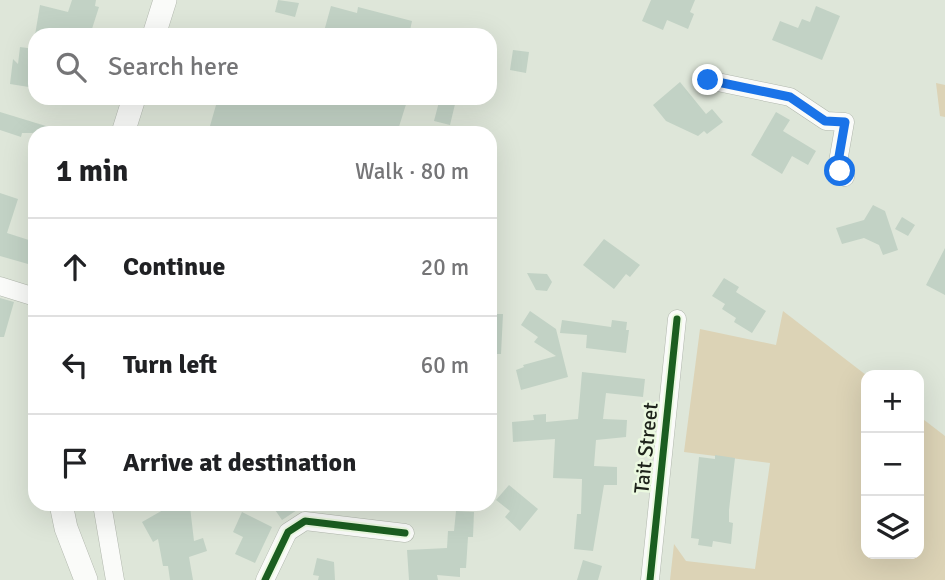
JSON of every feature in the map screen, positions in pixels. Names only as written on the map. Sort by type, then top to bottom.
[{"type":"main road","points":[[156,28],[165,0]]},
{"type":"main road","points":[[125,126],[132,105]]},
{"type":"main road","points":[[62,511],[66,528],[86,580]]},
{"type":"street","points":[[708,80],[790,97],[825,121],[845,122],[838,162],[845,177]]},
{"type":"street","points":[[0,286],[28,295]]},
{"type":"street","name":"Tait Street","points":[[650,580],[677,319]]},
{"type":"street","points":[[103,511],[115,580]]},
{"type":"street","points":[[265,580],[288,531],[305,521],[405,533]]},
{"type":"shaded area","points":[[936,83],[945,85],[945,117],[940,116]]},
{"type":"shaded area","points":[[783,311],[861,371],[861,559],[924,559],[924,420],[945,436],[945,580],[670,580],[674,544],[686,561],[755,569],[770,463],[684,452],[700,329],[776,345]]},
{"type":"building","points":[[72,0],[96,0],[95,6],[99,7],[92,28],[36,28],[40,5],[68,12]]},
{"type":"building","points":[[278,0],[299,3],[295,17],[275,12]]},
{"type":"building","points":[[651,0],[695,0],[690,12],[694,14],[688,29],[667,20],[663,30],[642,21]]},
{"type":"building","points":[[331,6],[357,13],[358,7],[412,21],[410,28],[325,28]]},
{"type":"building","points":[[816,6],[840,16],[822,60],[772,40],[780,21],[798,28],[802,19],[810,22]]},
{"type":"building","points":[[20,47],[28,48],[28,87],[10,84],[13,59],[18,64]]},
{"type":"building","points":[[513,50],[529,52],[526,73],[510,70]]},
{"type":"building","points":[[680,82],[706,114],[712,109],[723,122],[707,134],[704,131],[698,136],[666,121],[653,105]]},
{"type":"building","points":[[216,105],[406,105],[399,126],[210,126]]},
{"type":"building","points":[[438,105],[455,105],[450,125],[434,121]]},
{"type":"building","points":[[0,112],[46,126],[28,126],[28,133],[22,133],[21,137],[0,130]]},
{"type":"building","points":[[776,112],[790,120],[783,131],[816,151],[808,165],[792,156],[782,174],[751,155]]},
{"type":"building","points":[[0,193],[18,199],[7,233],[28,240],[28,264],[0,256]]},
{"type":"building","points":[[873,205],[885,211],[898,250],[883,255],[879,245],[864,238],[842,244],[836,228],[864,220]]},
{"type":"building","points":[[902,217],[915,225],[908,236],[895,229]]},
{"type":"building","points":[[604,239],[640,265],[630,277],[626,274],[614,289],[583,265]]},
{"type":"building","points":[[945,248],[945,295],[926,285]]},
{"type":"building","points":[[527,273],[547,274],[552,282],[547,291],[536,290]]},
{"type":"building","points":[[724,278],[739,287],[736,292],[766,311],[752,333],[734,322],[736,318],[722,309],[725,304],[712,296]]},
{"type":"building","points":[[0,298],[14,302],[4,337],[0,337]]},
{"type":"building","points":[[530,311],[556,329],[568,377],[521,390],[516,370],[524,367],[523,365],[556,356],[534,342],[538,337],[521,325]]},
{"type":"building","points":[[497,314],[503,314],[501,354],[497,354]]},
{"type":"building","points":[[562,320],[611,327],[612,320],[627,322],[626,330],[629,330],[626,353],[586,348],[587,335],[560,333]]},
{"type":"building","points":[[582,372],[645,379],[643,397],[606,393],[603,419],[627,420],[626,437],[596,440],[594,466],[617,467],[617,485],[604,485],[593,551],[574,549],[577,514],[581,514],[582,479],[553,478],[555,439],[513,442],[512,422],[534,420],[533,415],[546,414],[546,422],[578,419]]},
{"type":"building","points":[[715,455],[735,458],[729,510],[729,522],[733,523],[731,544],[713,541],[712,547],[698,545],[699,539],[691,538],[699,457],[715,459]]},
{"type":"building","points":[[509,485],[538,509],[520,531],[505,517],[510,511],[497,499]]},
{"type":"building","points":[[161,511],[190,511],[194,541],[203,538],[207,551],[189,557],[193,580],[170,580],[168,566],[163,566],[158,539],[153,542],[142,522]]},
{"type":"building","points":[[276,511],[296,511],[282,520]]},
{"type":"building","points":[[456,511],[474,512],[473,537],[468,537],[466,568],[460,568],[460,577],[437,575],[438,580],[409,580],[407,550],[447,548],[448,531],[454,531]]},
{"type":"building","points":[[242,512],[272,527],[255,563],[235,554],[243,537],[233,532]]},
{"type":"building","points":[[317,558],[334,562],[335,580],[318,580],[319,576],[313,575]]},
{"type":"building","points":[[583,560],[602,566],[598,580],[577,580]]},
{"type":"cycle path","points":[[650,580],[677,319]]},
{"type":"cycle path","points":[[265,580],[288,532],[305,521],[405,533]]},
{"type":"route","points":[[708,80],[790,97],[825,121],[845,122],[838,162],[840,171]]}]
